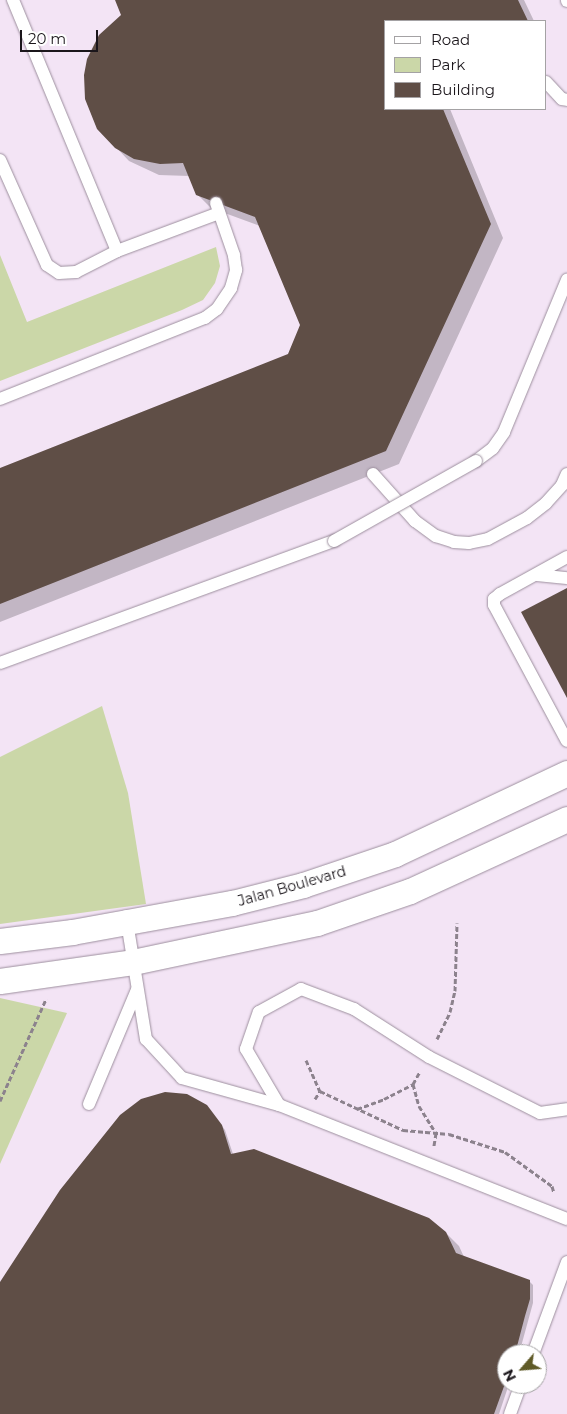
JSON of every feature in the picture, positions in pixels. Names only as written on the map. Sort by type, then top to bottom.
[{"type":"street","name":"Jalan Boulevard","points":[[0,941],[72,932],[232,903],[303,885],[395,854],[567,773]]},
{"type":"street","points":[[0,981],[133,962],[318,923],[410,891],[567,819]]},
{"type":"lane","points":[[13,0],[117,251]]},
{"type":"lane","points":[[547,83],[562,98],[567,100]]},
{"type":"lane","points":[[0,160],[47,265],[59,273],[76,272],[117,251],[217,208],[234,255],[236,270],[231,288],[217,309],[205,318],[0,399]]},
{"type":"lane","points":[[0,663],[334,541],[476,462],[493,448],[504,432],[567,280]]},
{"type":"lane","points":[[373,474],[415,521],[436,536],[454,542],[470,544],[488,539],[527,518],[546,503],[562,484],[567,474]]},
{"type":"lane","points":[[567,557],[494,599],[494,605],[567,742]]},
{"type":"lane","points":[[537,575],[567,578]]},
{"type":"lane","points":[[127,922],[146,1039],[182,1078],[279,1105],[566,1219]]},
{"type":"lane","points":[[279,1105],[246,1049],[258,1012],[301,989],[354,1009],[429,1057],[540,1113],[567,1109]]},
{"type":"lane","points":[[89,1104],[137,990]]},
{"type":"lane","points":[[536,1344],[567,1262]]},
{"type":"lane","points":[[510,1414],[517,1394]]},
{"type":"path","points":[[357,1109],[384,1099],[413,1084],[429,1057],[450,1012],[455,991],[458,923]]},
{"type":"path","points":[[0,1101],[57,974]]},
{"type":"path","points":[[306,1060],[320,1091],[357,1109],[403,1130],[449,1134],[504,1152],[552,1186],[566,1219]]},
{"type":"path","points":[[413,1084],[419,1106],[436,1133],[430,1165]]},
{"type":"path","points":[[305,1115],[320,1091]]},
{"type":"green space","points":[[216,247],[220,266],[215,283],[203,300],[182,310],[0,381],[0,255],[27,322]]},
{"type":"green space","points":[[102,706],[128,793],[146,904],[0,924],[0,757]]},
{"type":"green space","points":[[0,998],[67,1013],[0,1164]]},
{"type":"building","points":[[115,0],[518,0],[528,20],[384,20],[384,110],[443,110],[491,224],[386,451],[0,604],[0,468],[288,354],[300,325],[255,217],[196,195],[183,163],[160,164],[134,159],[115,148],[97,129],[85,99],[84,75],[87,59],[99,35],[121,15]]},
{"type":"building","points":[[567,588],[567,698],[521,612]]},
{"type":"building","points":[[165,1092],[187,1094],[207,1105],[222,1125],[231,1154],[254,1149],[429,1218],[446,1232],[456,1253],[530,1280],[530,1299],[518,1344],[497,1344],[497,1394],[501,1394],[494,1414],[0,1414],[0,1282],[60,1190],[120,1115],[141,1099]]}]
